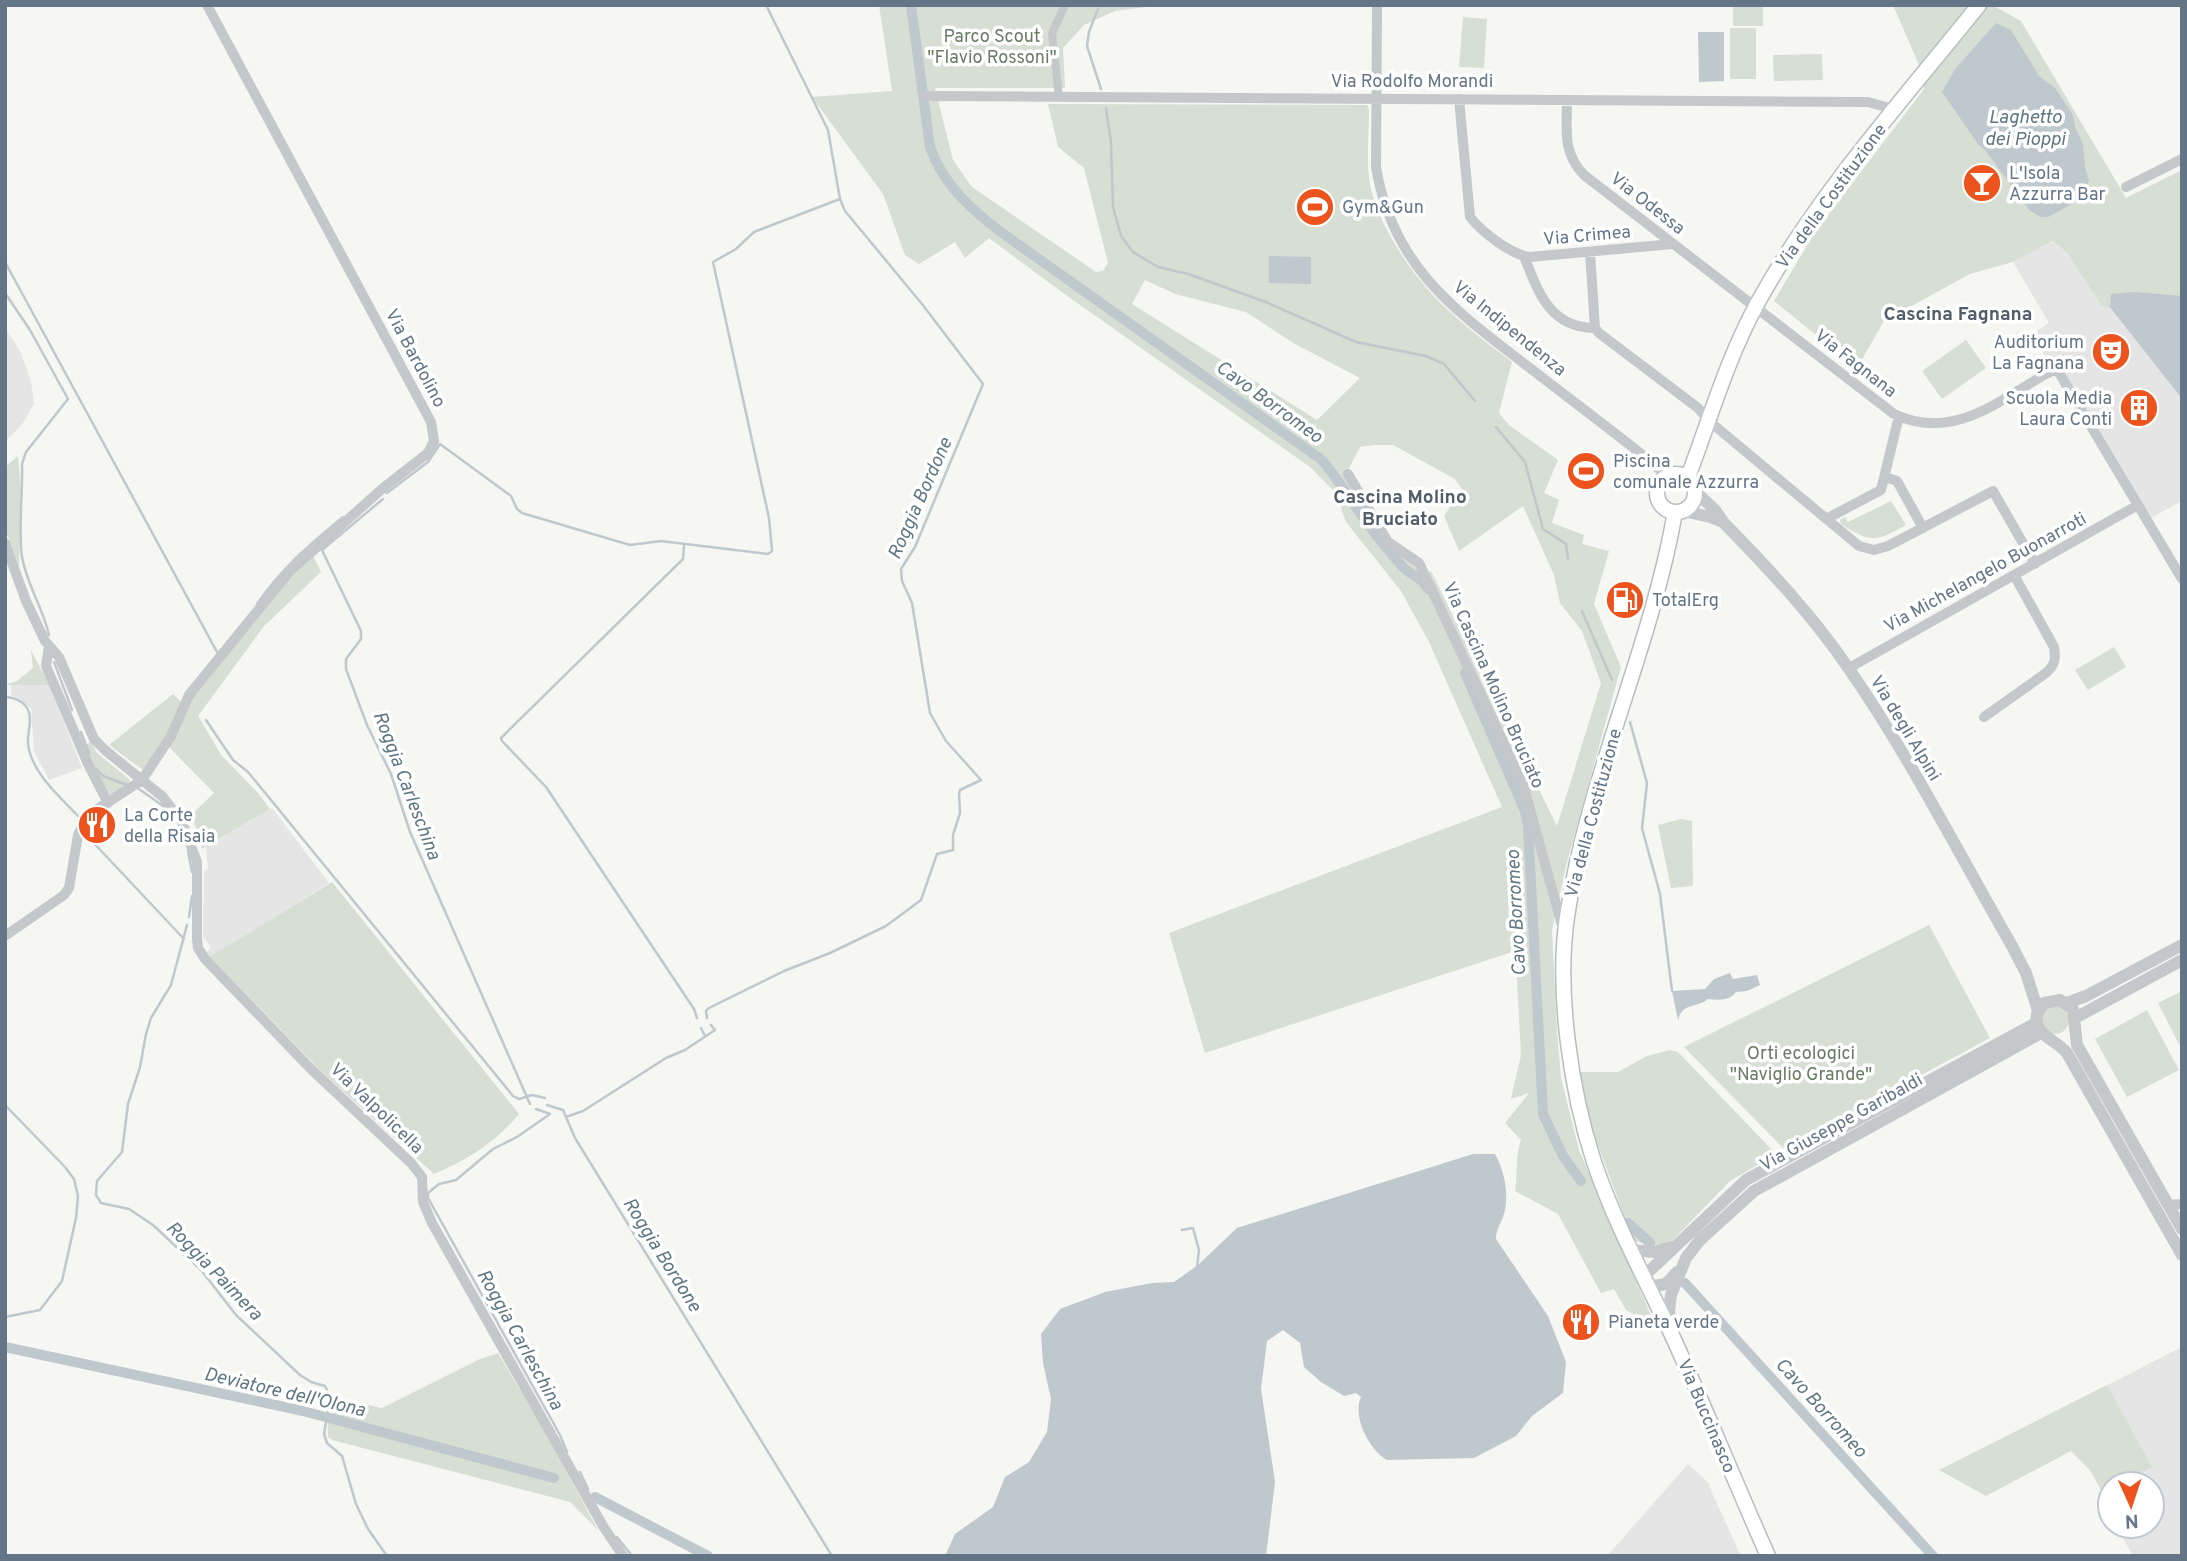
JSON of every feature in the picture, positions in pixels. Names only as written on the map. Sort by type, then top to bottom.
[{"type":"main road","name":"Via della Costituzione","points":[[1688,477],[1726,370],[1755,307],[1797,237],[1979,5]]},
{"type":"main road","points":[[1676,473],[1688,477],[1695,491],[1693,502],[1679,511],[1664,508],[1659,502],[1658,487],[1665,477],[1676,473]]},
{"type":"main road","name":"Via della Costituzione","points":[[1646,1282],[1594,1163],[1580,1115],[1565,1008],[1565,935],[1570,897],[1589,814],[1679,511]]},
{"type":"main road","name":"Via Buccinasco","points":[[1646,1282],[1768,1556]]},
{"type":"street","name":"Via Bardolino","points":[[5,936],[64,895],[69,888],[78,835],[84,822],[96,810],[142,780],[171,736],[189,695],[283,580],[319,544],[426,456],[434,441],[431,422],[207,5]]},
{"type":"street","points":[[1059,97],[1052,33],[1065,5]]},
{"type":"street","name":"Via Indipendenza","points":[[1377,5],[1376,167],[1390,221],[1417,268],[1464,317],[1645,457],[1665,477]]},
{"type":"street","name":"Via Rodolfo Morandi","points":[[926,96],[1868,102],[1896,110]]},
{"type":"street","name":"Via Crimea","points":[[1459,99],[1470,217],[1507,249],[1524,257],[1672,244]]},
{"type":"street","name":"Via Odessa","points":[[1567,100],[1568,151],[1577,167],[1755,307]]},
{"type":"street","points":[[2126,187],[2182,159]]},
{"type":"street","points":[[1590,252],[1595,328],[1599,333],[1698,408],[1709,421],[1859,546],[1874,550],[1888,546],[1993,491],[2035,564]]},
{"type":"street","points":[[1524,257],[1541,299],[1573,325],[1595,328]]},
{"type":"street","name":"Via Fagnana","points":[[1755,307],[1880,404],[1899,416],[1921,423],[1938,425],[1958,421],[1988,408],[2044,375],[2058,371],[2138,505]]},
{"type":"street","points":[[1826,519],[1881,490],[1899,416]]},
{"type":"street","name":"Via Cascina Molino Bruciato","points":[[1348,474],[1388,541],[1419,563],[1423,571],[1522,784],[1565,935]]},
{"type":"street","points":[[1885,477],[1897,481],[1923,528]]},
{"type":"street","name":"Via degli Alpini","points":[[1695,491],[1808,615],[1849,668],[1879,713],[2026,973],[2040,990],[2060,1001]]},
{"type":"street","points":[[2138,505],[2182,579]]},
{"type":"street","name":"Via Michelangelo Buonarroti","points":[[1849,668],[2138,505]]},
{"type":"street","points":[[1679,511],[1710,517],[1724,523]]},
{"type":"street","points":[[5,543],[26,601],[49,646],[59,657],[94,738],[142,780]]},
{"type":"street","points":[[1984,717],[2046,673],[2053,667],[2056,659],[2054,647],[2014,575]]},
{"type":"street","points":[[49,646],[46,666],[88,764],[108,803]]},
{"type":"street","name":"Via Valpolicella","points":[[142,780],[174,808],[183,822],[195,853],[199,872],[198,948],[205,959],[274,1032],[419,1173],[424,1183],[423,1202],[432,1223],[603,1527],[624,1556]]},
{"type":"street","points":[[2182,945],[2086,996],[2044,1003],[2042,1026],[2067,1036],[2075,1023],[2182,960]]},
{"type":"street","name":"Via degli Alpini","points":[[2026,973],[2042,1026],[2067,1054],[2182,1255]]},
{"type":"street","points":[[2060,1001],[2073,1010],[2074,1035],[2080,1051],[2175,1205],[2182,1229]]},
{"type":"street","name":"Via Giuseppe Garibaldi","points":[[1646,1282],[1675,1246],[1746,1180],[2042,1026]]},
{"type":"street","name":"Via Giuseppe Garibaldi","points":[[1680,1269],[1700,1240],[1768,1181],[2042,1026]]},
{"type":"street","points":[[1630,1250],[1655,1252],[1675,1246]]},
{"type":"street","points":[[1646,1282],[1666,1284],[1680,1269]]},
{"type":"street","points":[[1671,1334],[1671,1295],[1680,1269]]},
{"type":"shaded area","points":[[2051,241],[2067,253],[2101,305],[2110,307],[2182,399],[2182,501],[2147,520],[2052,371],[2033,333],[2049,323],[2013,262]]},
{"type":"shaded area","points":[[5,328],[20,351],[31,381],[34,404],[23,423],[5,442]]},
{"type":"shaded area","points":[[11,685],[49,685],[82,768],[49,780],[34,752],[31,708],[11,695]]},
{"type":"shaded area","points":[[272,808],[329,883],[210,958],[206,953],[211,947],[203,937],[204,871],[208,869],[206,847]]},
{"type":"shaded area","points":[[2182,1347],[2182,1556],[2133,1556],[2124,1540],[2166,1540],[2166,1470],[2096,1470],[2096,1481],[2090,1470],[2041,1419]]},
{"type":"shaded area","points":[[1688,1464],[1710,1484],[1741,1556],[1607,1556]]},
{"type":"green space","name":"Parco Scout \"Flavio Rossoni\"","points":[[879,5],[1162,5],[1115,11],[1084,25],[1063,48],[1065,88],[935,88],[953,160],[972,187],[1096,272],[1103,271],[1108,263],[1084,168],[1058,147],[1048,104],[1367,105],[1370,185],[1387,230],[1413,271],[1442,304],[1512,362],[1499,413],[1509,425],[1558,460],[1544,493],[1559,500],[1552,523],[1584,535],[1582,544],[1609,551],[1594,604],[1621,667],[1567,862],[1552,930],[1557,1032],[1561,1078],[1579,1150],[1656,1327],[1626,1310],[1614,1289],[1601,1293],[1558,1214],[1515,1191],[1521,1140],[1505,1123],[1529,1093],[1511,1099],[1521,1055],[1516,962],[1518,950],[1205,1053],[1169,933],[1502,807],[1429,642],[1401,591],[1346,522],[1336,493],[1310,467],[989,238],[965,258],[955,242],[919,264],[905,255],[883,194],[812,97],[892,91]],"holes":[[[1145,280],[1175,294],[1246,312],[1295,344],[1360,378],[1317,420],[1132,304]],[[1393,445],[1455,479],[1462,489],[1444,516],[1459,551],[1523,506],[1554,575],[1560,603],[1582,631],[1601,683],[1557,826],[1431,571],[1423,574],[1407,560],[1345,476],[1360,447]]]},
{"type":"green space","points":[[1733,5],[1763,5],[1763,26],[1733,26]]},
{"type":"green space","points":[[1893,5],[1992,5],[2021,21],[2126,198],[2182,170],[2182,397],[2110,308],[2101,305],[2067,253],[2052,241],[2013,262],[1970,274],[1884,321],[1857,368],[1774,301],[1815,232],[1924,89],[1919,65]]},
{"type":"green space","points":[[1463,17],[1487,19],[1484,68],[1459,67]]},
{"type":"green space","points":[[1730,28],[1756,28],[1756,79],[1730,79]]},
{"type":"green space","points":[[1822,54],[1823,80],[1774,81],[1773,55]]},
{"type":"green space","points":[[1966,340],[1986,368],[1942,399],[1922,371]]},
{"type":"green space","points":[[18,456],[21,490],[19,566],[5,529],[5,467]]},
{"type":"green space","points":[[1891,501],[1906,525],[1887,535],[1866,537],[1841,524],[1840,520],[1845,517],[1848,522]]},
{"type":"green space","points":[[313,556],[321,572],[264,626],[198,716],[222,756],[270,809],[202,849],[193,820],[189,817],[214,793],[168,746],[188,703],[280,588]]},
{"type":"green space","points":[[2114,647],[2126,667],[2088,690],[2075,670]]},
{"type":"green space","points":[[31,650],[49,685],[5,685],[17,681],[33,668]]},
{"type":"green space","points":[[173,694],[182,703],[173,726],[143,770],[109,745]]},
{"type":"green space","points":[[91,742],[97,753],[129,779],[130,786],[106,796],[85,745]]},
{"type":"green space","points":[[1681,819],[1692,821],[1693,886],[1671,888],[1658,825]]},
{"type":"green space","points":[[332,882],[519,1114],[501,1133],[480,1149],[434,1174],[319,1069],[210,957]]},
{"type":"green space","name":"Orti ecologici \"Naviglio Grande\"","points":[[1929,925],[1990,1038],[1784,1149],[1684,1047]]},
{"type":"green space","points":[[2182,991],[2182,1050],[2158,1003]]},
{"type":"green space","points":[[2055,1006],[2065,1010],[2069,1020],[2065,1030],[2055,1034],[2045,1030],[2041,1020],[2045,1010]]},
{"type":"green space","points":[[2147,1010],[2179,1070],[2127,1097],[2095,1039]]},
{"type":"green space","points":[[1670,1050],[1678,1052],[1776,1154],[1730,1181],[1669,1244],[1651,1246],[1633,1240],[1587,1115],[1580,1072],[1618,1072],[1647,1056]]},
{"type":"green space","points":[[498,1353],[540,1423],[598,1530],[570,1502],[328,1437],[330,1412],[339,1399],[382,1408],[480,1359]]},
{"type":"green space","points":[[2107,1385],[2152,1467],[2146,1470],[2096,1470],[2096,1481],[2090,1470],[2071,1451],[1986,1496],[1939,1470]]},
{"type":"water","name":"Laghetto dei Pioppi","points":[[1996,23],[2011,30],[2039,76],[2055,88],[2073,115],[2083,144],[2089,181],[2083,198],[2048,217],[2041,217],[2030,211],[1942,92],[1955,69]]},
{"type":"water","points":[[1698,32],[1724,32],[1724,81],[1699,82]]},
{"type":"water","points":[[1269,256],[1311,257],[1311,284],[1269,283]]},
{"type":"water","points":[[2135,292],[2182,296],[2182,399],[2110,307],[2111,294]]},
{"type":"water","points":[[1730,973],[1733,979],[1757,975],[1760,985],[1747,991],[1736,992],[1727,998],[1708,999],[1686,1008],[1678,1020],[1672,991],[1705,989],[1714,979]]},
{"type":"water","points":[[1473,1154],[1495,1154],[1499,1161],[1504,1177],[1506,1202],[1496,1239],[1548,1316],[1566,1362],[1563,1393],[1532,1416],[1516,1436],[1474,1458],[1387,1460],[1374,1449],[1364,1432],[1359,1413],[1361,1397],[1356,1393],[1344,1396],[1321,1382],[1304,1367],[1300,1343],[1283,1330],[1267,1341],[1261,1389],[1275,1482],[1266,1556],[945,1556],[955,1534],[993,1507],[1005,1477],[1029,1462],[1047,1432],[1051,1399],[1043,1363],[1041,1334],[1060,1309],[1105,1292],[1152,1283],[1174,1282],[1198,1265],[1237,1228]]},
{"type":"waterway","name":"Roggia Bordone","points":[[707,1018],[706,1011],[709,1008],[886,926],[921,900],[937,854],[953,850],[953,835],[960,813],[960,790],[981,780],[946,741],[930,713],[912,603],[902,581],[901,569],[915,547],[983,384],[922,304],[845,211],[840,199],[828,130],[766,5]]},
{"type":"waterway","name":"Cavo Borromeo","points":[[911,5],[930,147],[942,172],[958,194],[998,230],[1322,460],[1381,541],[1404,568],[1428,589]]},
{"type":"waterway","points":[[1098,9],[1087,46],[1101,89]]},
{"type":"waterway","points":[[1106,108],[1111,142],[1113,207],[1121,236],[1133,252],[1158,267],[1188,274],[1266,302],[1356,342],[1426,356],[1444,364],[1475,401]]},
{"type":"waterway","points":[[387,493],[428,462],[440,444],[511,496],[522,513],[630,545],[661,541],[768,554],[772,551],[769,518],[713,262],[736,249],[754,232],[840,199]]},
{"type":"waterway","name":"Roggia Carleschina","points":[[5,262],[217,652]]},
{"type":"waterway","name":"Roggia Paimera","points":[[5,293],[30,330],[68,399],[26,452],[22,464],[22,557],[49,635]]},
{"type":"waterway","points":[[1496,427],[1525,462],[1543,529],[1566,544],[1568,559]]},
{"type":"waterway","name":"Roggia Carleschina","points":[[383,499],[322,550],[361,631],[361,639],[346,659],[346,669],[367,725],[391,774],[410,832],[530,1104]]},
{"type":"waterway","name":"Roggia Carleschina","points":[[257,604],[276,579],[343,517]]},
{"type":"waterway","points":[[684,545],[683,559],[501,738],[546,787],[694,1009],[697,1018]]},
{"type":"waterway","points":[[1582,611],[1612,680]]},
{"type":"waterway","name":"Roggia Paimera","points":[[54,662],[72,710]]},
{"type":"waterway","name":"Cavo Borromeo","points":[[1465,673],[1525,811],[1528,826],[1543,1114],[1563,1156],[1581,1181]]},
{"type":"waterway","name":"Roggia Paimera","points":[[5,697],[19,700],[27,707],[30,718],[28,743],[34,764],[47,783],[78,816]]},
{"type":"waterway","points":[[206,720],[233,760],[248,772],[513,1096],[519,1099],[532,1095],[545,1098]]},
{"type":"waterway","points":[[1630,722],[1647,783],[1642,828],[1660,894],[1672,991]]},
{"type":"waterway","name":"Roggia Paimera","points":[[81,732],[89,753]]},
{"type":"waterway","name":"Roggia Paimera","points":[[96,769],[103,776],[127,785]]},
{"type":"waterway","name":"Roggia Paimera","points":[[139,789],[166,808]]},
{"type":"waterway","name":"Roggia Paimera","points":[[90,839],[184,939]]},
{"type":"waterway","name":"Roggia Paimera","points":[[188,851],[192,872]]},
{"type":"waterway","name":"Roggia Paimera","points":[[189,917],[192,896]]},
{"type":"waterway","name":"Roggia Paimera","points":[[187,925],[171,985],[151,1018],[146,1034],[140,1067],[128,1104],[122,1152],[97,1181],[96,1195],[101,1203],[129,1209],[153,1225],[201,1270],[236,1315],[300,1375],[325,1386],[327,1390]]},
{"type":"waterway","name":"Roggia Bordone","points":[[566,1117],[583,1111],[666,1058],[685,1050],[715,1030],[711,1025]]},
{"type":"waterway","points":[[701,1028],[705,1036]]},
{"type":"waterway","points":[[5,1105],[65,1167],[74,1179],[78,1196],[76,1218],[62,1281],[40,1310],[5,1317]]},
{"type":"waterway","name":"Roggia Bordone","points":[[547,1105],[563,1110],[575,1138],[832,1556]]},
{"type":"waterway","name":"Roggia Carleschina","points":[[536,1109],[550,1114],[517,1137],[493,1149],[456,1180],[439,1184],[428,1193],[428,1198],[567,1452]]},
{"type":"waterway","name":"Cavo Borromeo","points":[[1628,1223],[1650,1243]]},
{"type":"waterway","points":[[1182,1230],[1193,1228],[1199,1250],[1197,1267]]},
{"type":"waterway","name":"Cavo Borromeo","points":[[1685,1283],[1933,1556]]},
{"type":"waterway","name":"Deviatore dell'Olona","points":[[5,1347],[303,1411],[554,1478]]},
{"type":"waterway","name":"Roggia Paimera","points":[[330,1398],[324,1434],[327,1443],[342,1456],[356,1504],[368,1529],[387,1556]]},
{"type":"waterway","name":"Roggia Carleschina","points":[[580,1472],[588,1489]]},
{"type":"waterway","name":"Deviatore dell'Olona","points":[[595,1497],[708,1556]]},
{"type":"waterway","name":"Roggia Carleschina","points":[[617,1537],[632,1556]]},
{"type":"place","name":"L'Isola Azzurra Bar","points":[[1982,183]]},
{"type":"place","name":"Gym&Gun","points":[[1315,207]]},
{"type":"place","name":"Auditorium La Fagnana","points":[[2111,352]]},
{"type":"place","name":"Scuola Media Laura Conti","points":[[2139,408]]},
{"type":"place","name":"Piscina comunale Azzurra","points":[[1586,471]]},
{"type":"place","name":"TotalErg","points":[[1625,600]]},
{"type":"place","name":"La Corte della Risaia","points":[[97,825]]},
{"type":"place","name":"Pianeta verde","points":[[1581,1322]]},
{"type":"district","name":"Cascina Fagnana","points":[[1958,313]]},
{"type":"district","name":"Cascina Molino Bruciato","points":[[1400,507]]}]
